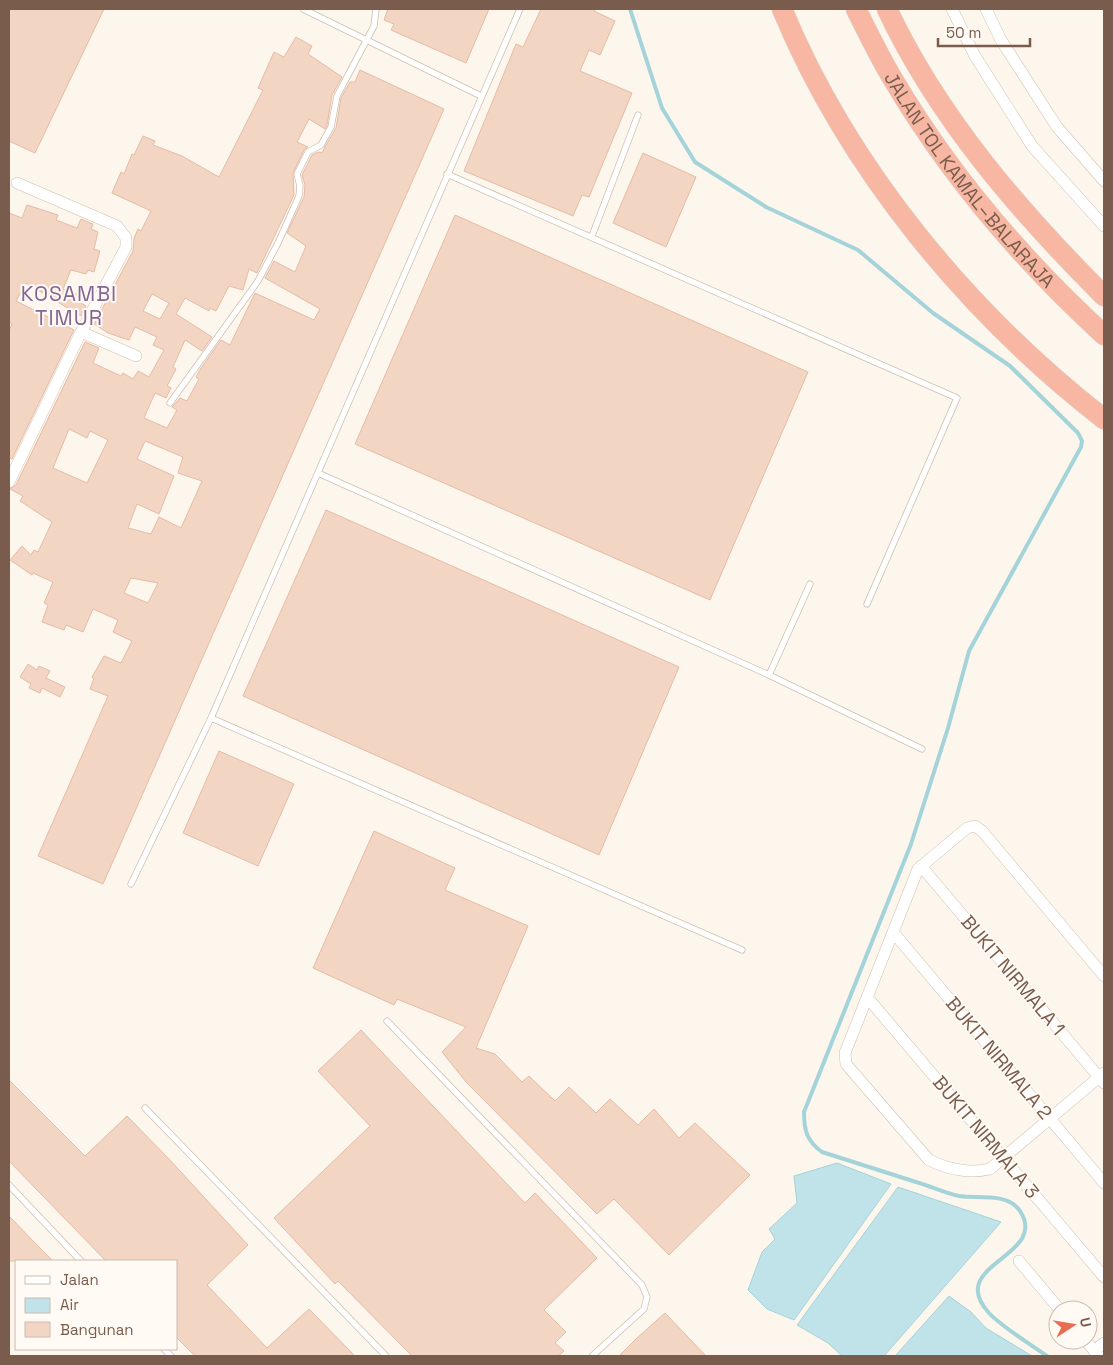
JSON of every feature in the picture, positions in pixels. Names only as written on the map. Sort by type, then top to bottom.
[{"type":"highway","points":[[782,9],[828,100],[896,207],[960,284],[1014,341],[1104,419]]},
{"type":"highway","name":"JALAN TOL KAMAL–BALARAJA","points":[[856,9],[890,76],[941,154],[1004,234],[1072,306],[1104,335]]},
{"type":"highway","points":[[887,9],[934,95],[967,142],[1034,224],[1104,296]]},
{"type":"street","points":[[952,9],[975,56],[1032,146],[1104,226]]},
{"type":"street","points":[[986,9],[1001,40],[1057,127],[1104,181]]},
{"type":"street","points":[[9,482],[81,332],[126,247],[126,238],[116,226],[13,181]]},
{"type":"street","points":[[81,332],[136,356]]},
{"type":"street","points":[[1103,1078],[1050,1118],[990,1169],[978,1172],[941,1166],[929,1160],[846,1064],[845,1053],[918,869],[966,828],[975,826],[982,831],[1104,976]]},
{"type":"street","name":"BUKIT NIRMALA 1","points":[[922,866],[1103,1078]]},
{"type":"street","name":"BUKIT NIRMALA 2","points":[[893,932],[1104,1183]]},
{"type":"street","name":"BUKIT NIRMALA 3","points":[[867,997],[1104,1277]]},
{"type":"street","points":[[1019,1261],[1052,1300]]},
{"type":"street","points":[[1096,1354],[1104,1343]]},
{"type":"lane","points":[[303,9],[481,96]]},
{"type":"lane","points":[[170,403],[258,281],[299,196],[298,174],[301,166],[308,152],[320,145],[331,127],[337,96],[374,26],[376,9]]},
{"type":"lane","points":[[131,884],[211,718],[520,9]]},
{"type":"lane","points":[[592,236],[638,114]]},
{"type":"lane","points":[[447,174],[592,236],[956,398],[867,604]]},
{"type":"lane","points":[[318,473],[770,675],[922,749]]},
{"type":"lane","points":[[770,675],[810,584]]},
{"type":"lane","points":[[211,718],[742,950]]},
{"type":"lane","points":[[387,1021],[642,1285],[647,1297],[644,1310],[592,1356]]},
{"type":"lane","points":[[145,1108],[386,1356]]},
{"type":"lane","points":[[9,1185],[80,1260]]},
{"type":"water","points":[[837,1163],[891,1184],[794,1320],[767,1309],[748,1290],[762,1252],[775,1239],[769,1229],[797,1203],[794,1176]]},
{"type":"water","points":[[898,1187],[1001,1222],[884,1356],[842,1356],[828,1343],[797,1325]]},
{"type":"water","points":[[949,1296],[971,1312],[986,1328],[1032,1356],[895,1356]]},
{"type":"building","points":[[9,9],[104,9],[35,153],[9,141]]},
{"type":"building","points":[[388,9],[489,9],[466,63],[391,30],[394,24],[384,20]]},
{"type":"building","points":[[541,9],[595,9],[594,11],[615,21],[600,55],[589,50],[580,71],[632,93],[589,197],[582,195],[573,216],[464,171],[516,44],[523,47]]},
{"type":"building","points":[[296,37],[312,46],[308,54],[342,77],[332,95],[327,125],[325,129],[309,119],[297,142],[308,147],[304,150],[293,173],[294,195],[257,273],[249,269],[243,290],[229,286],[216,311],[210,308],[209,311],[185,298],[176,314],[212,337],[202,351],[185,340],[173,367],[176,369],[167,386],[171,388],[166,398],[155,393],[144,418],[167,428],[177,410],[172,407],[180,398],[187,401],[199,379],[196,377],[201,368],[221,340],[230,345],[255,293],[314,320],[320,309],[265,278],[274,261],[295,272],[306,246],[287,233],[304,197],[305,185],[302,175],[312,155],[318,152],[322,153],[336,128],[341,98],[350,82],[355,82],[360,70],[444,109],[103,884],[38,856],[108,696],[90,689],[94,678],[92,677],[104,656],[121,663],[132,641],[113,632],[118,620],[93,609],[83,632],[66,625],[64,630],[42,622],[48,605],[44,603],[53,582],[33,573],[32,575],[10,560],[22,546],[31,555],[34,550],[38,552],[52,522],[20,501],[23,496],[10,489],[16,485],[85,342],[99,348],[93,363],[121,376],[123,373],[133,379],[138,371],[149,377],[164,350],[153,345],[157,337],[135,327],[129,340],[108,333],[94,324],[133,251],[134,238],[138,229],[141,231],[151,211],[112,193],[121,172],[124,174],[132,154],[134,155],[143,136],[155,141],[153,145],[182,156],[219,177],[263,90],[258,88],[274,52],[284,57]],"holes":[[[152,294],[169,303],[160,319],[143,311]],[[69,429],[87,438],[90,431],[108,440],[87,483],[53,468]],[[145,441],[183,457],[178,473],[202,481],[181,528],[159,517],[151,534],[128,528],[137,504],[159,514],[174,476],[137,459]],[[131,578],[158,583],[148,603],[124,593]]]},
{"type":"building","points":[[643,153],[696,177],[666,247],[613,223]]},
{"type":"building","points":[[27,205],[58,215],[56,220],[77,228],[81,219],[93,224],[91,229],[98,232],[94,249],[100,251],[94,272],[88,270],[86,274],[71,270],[63,289],[84,297],[81,303],[86,306],[81,316],[26,283],[16,301],[74,330],[12,459],[9,458],[9,331],[12,324],[9,322],[9,213],[22,218]]},
{"type":"building","points":[[455,215],[808,372],[710,600],[355,444]]},
{"type":"building","points":[[326,510],[679,667],[599,855],[243,696]]},
{"type":"building","points":[[28,664],[37,670],[39,666],[50,671],[46,678],[65,687],[60,697],[42,688],[40,693],[29,688],[31,684],[20,677]]},
{"type":"building","points":[[219,751],[294,784],[258,866],[183,833]]},
{"type":"building","points":[[374,831],[455,868],[445,890],[528,926],[476,1048],[495,1054],[522,1082],[529,1076],[555,1101],[569,1087],[596,1113],[610,1099],[638,1125],[654,1109],[679,1138],[695,1123],[750,1175],[669,1255],[614,1199],[597,1214],[466,1082],[442,1052],[466,1027],[397,999],[394,1005],[313,968]]},
{"type":"building","points":[[361,1030],[525,1203],[535,1193],[597,1258],[544,1310],[566,1332],[555,1343],[564,1351],[558,1356],[412,1356],[338,1281],[335,1284],[274,1218],[370,1126],[318,1071]]},
{"type":"building","points":[[9,1080],[85,1156],[127,1116],[248,1245],[207,1285],[267,1348],[309,1309],[355,1356],[195,1356],[178,1339],[178,1260],[105,1260],[9,1161]]},
{"type":"building","points":[[9,1216],[52,1260],[9,1261]]},
{"type":"building","points":[[665,1313],[706,1356],[619,1356],[637,1338]]},
{"type":"waterway","points":[[630,9],[662,108],[695,162],[766,207],[858,250],[933,313],[1010,366],[1078,433],[1082,441],[1081,447],[969,651],[948,728],[911,844],[804,1112],[807,1135],[822,1152],[954,1195],[1008,1201],[1020,1211],[1025,1227],[1021,1239],[1012,1251],[987,1271],[979,1283],[979,1296],[989,1313],[1009,1330],[1047,1356]]},
{"type":"district","name":"KOSAMBI TIMUR","points":[[69,305]]}]
